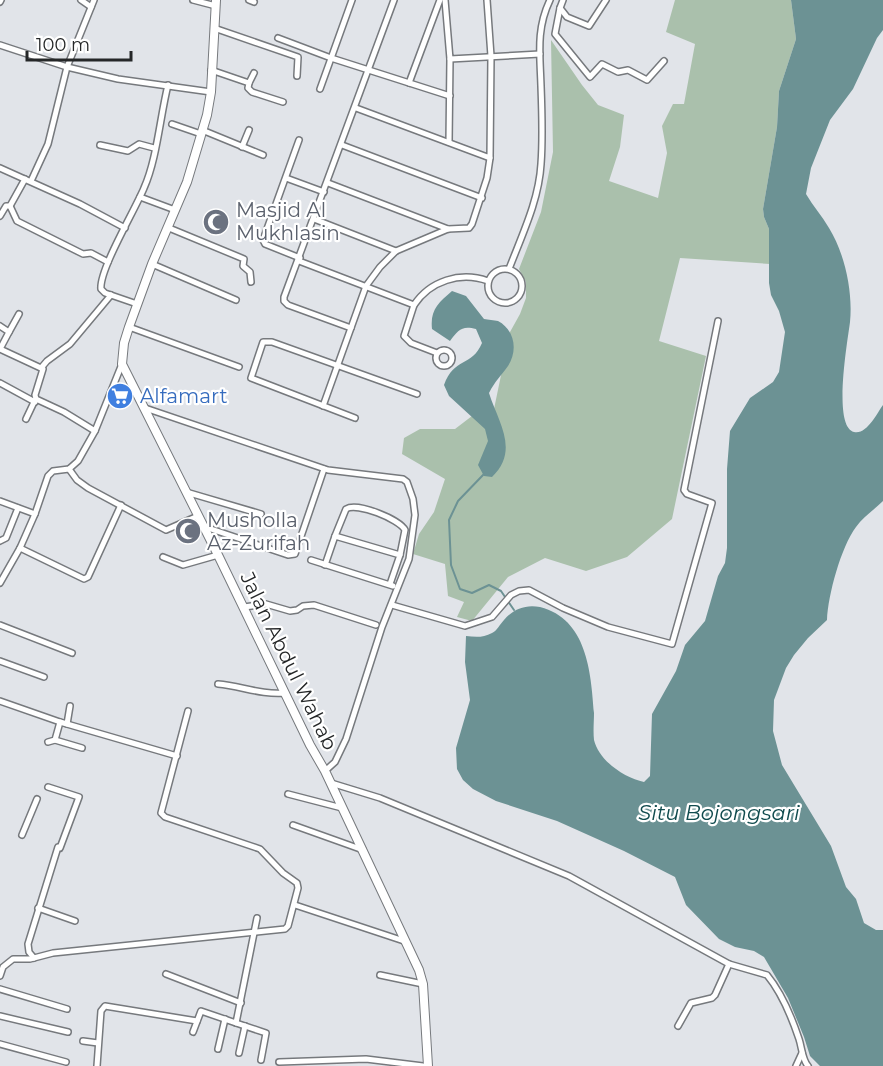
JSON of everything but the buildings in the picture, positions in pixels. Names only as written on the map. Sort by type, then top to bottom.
[{"type":"street","points":[[0,216],[28,180],[48,144],[68,67],[93,3],[81,0]]},
{"type":"street","points":[[1,579],[20,548],[48,476],[53,471],[69,469],[78,461],[95,431],[122,364],[124,343],[137,304],[187,182],[211,92],[216,3],[194,0]]},
{"type":"street","points":[[320,89],[352,0]]},
{"type":"street","points":[[351,328],[288,305],[284,301],[394,0]]},
{"type":"street","points":[[409,83],[440,0]]},
{"type":"street","points":[[445,0],[450,59],[449,142]]},
{"type":"street","points":[[323,406],[366,286],[380,267],[396,251],[448,229],[469,228],[472,224],[482,198],[490,158],[491,56],[487,0]]},
{"type":"street","points":[[509,269],[529,216],[541,167],[539,31],[550,0]]},
{"type":"street","points":[[563,0],[555,34],[590,77],[602,64],[618,72],[628,70],[647,80],[664,61]]},
{"type":"street","points":[[560,8],[567,17],[589,26],[606,0]]},
{"type":"street","points":[[214,28],[298,57],[297,76]]},
{"type":"street","points":[[278,38],[331,58],[450,96]]},
{"type":"street","points":[[0,45],[68,67],[118,79],[211,92]]},
{"type":"street","points":[[450,59],[540,54]]},
{"type":"street","points":[[211,70],[249,83]]},
{"type":"street","points":[[254,73],[248,88],[252,92],[283,102]]},
{"type":"street","points":[[137,304],[103,291],[101,286],[108,262],[150,172],[170,86]]},
{"type":"street","points":[[356,108],[490,158]]},
{"type":"street","points":[[172,124],[202,132],[263,155]]},
{"type":"street","points":[[242,147],[249,130]]},
{"type":"street","points":[[299,140],[262,240],[265,244],[299,259],[414,305]]},
{"type":"street","points":[[100,145],[128,151],[139,144],[154,148]]},
{"type":"street","points":[[342,145],[482,198]]},
{"type":"street","points":[[0,168],[125,228]]},
{"type":"street","points":[[286,178],[324,192]]},
{"type":"street","points":[[328,183],[448,229]]},
{"type":"street","points":[[140,197],[176,210]]},
{"type":"street","points":[[10,206],[17,221],[83,254],[91,253],[108,262]]},
{"type":"street","points":[[314,219],[396,251]]},
{"type":"street","points":[[169,228],[242,258],[244,269],[250,272],[251,282]]},
{"type":"street","points":[[152,264],[237,300]]},
{"type":"street","points":[[509,269],[520,278],[522,286],[516,299],[510,303],[502,303],[495,301],[490,295],[487,288],[488,281],[496,271],[509,269]]},
{"type":"street","points":[[437,353],[411,343],[404,336],[414,305],[421,296],[439,282],[460,277],[488,281]]},
{"type":"street","points":[[41,368],[70,344],[111,295]]},
{"type":"street","points":[[19,314],[0,349],[41,368],[43,372],[35,400],[26,419]]},
{"type":"street","points":[[392,605],[465,626],[492,617],[511,595],[529,590],[563,608],[608,627],[672,644],[712,503],[687,494],[684,490],[718,321]]},
{"type":"street","points":[[0,326],[9,332]]},
{"type":"street","points":[[129,327],[239,367]]},
{"type":"street","points":[[355,418],[252,380],[250,375],[263,342],[266,341],[338,365],[417,394]]},
{"type":"street","name":"Jalan Abdul Wahab","points":[[122,364],[331,783],[419,970],[423,984],[428,1066]]},
{"type":"street","points":[[0,383],[64,412],[95,431]]},
{"type":"street","points":[[143,407],[324,469],[403,479],[407,482],[413,499],[413,535],[409,560],[397,587],[346,739],[335,762],[325,771]]},
{"type":"street","points":[[69,469],[77,480],[88,488],[166,530],[198,516]]},
{"type":"street","points":[[204,527],[288,555],[295,554],[324,469]]},
{"type":"street","points":[[186,492],[261,514]]},
{"type":"street","points":[[0,501],[35,514]]},
{"type":"street","points":[[20,548],[84,579],[88,577],[121,505]]},
{"type":"street","points":[[325,565],[346,509],[352,506],[363,508],[397,521],[405,530],[400,555],[390,584]]},
{"type":"street","points":[[0,541],[6,538],[18,508]]},
{"type":"street","points":[[335,536],[400,555]]},
{"type":"street","points":[[163,557],[183,565],[218,555]]},
{"type":"street","points":[[311,560],[397,587]]},
{"type":"street","points":[[244,607],[266,604],[290,611],[307,604],[314,605],[376,626]]},
{"type":"street","points":[[0,625],[72,653]]},
{"type":"street","points":[[0,661],[44,677]]},
{"type":"street","points":[[218,684],[236,685],[266,694],[285,693]]},
{"type":"street","points":[[0,701],[63,723],[177,756]]},
{"type":"street","points":[[55,740],[70,706]]},
{"type":"street","points":[[0,976],[1,967],[13,958],[34,958],[53,953],[287,928],[295,905],[297,883],[264,852],[254,846],[161,813],[188,711]]},
{"type":"street","points":[[48,742],[55,740],[82,748]]},
{"type":"street","points":[[331,783],[380,798],[578,880],[729,964],[767,975],[789,1016],[805,1065]]},
{"type":"street","points":[[34,958],[29,952],[28,944],[38,908],[80,797],[48,787]]},
{"type":"street","points":[[288,794],[342,808]]},
{"type":"street","points":[[22,835],[37,799]]},
{"type":"street","points":[[293,825],[363,850]]},
{"type":"street","points":[[295,905],[404,941]]},
{"type":"street","points":[[38,908],[75,921]]},
{"type":"street","points":[[236,1023],[257,918]]},
{"type":"street","points":[[678,1026],[691,1003],[712,998],[729,964]]},
{"type":"street","points":[[166,974],[241,1003]]},
{"type":"street","points":[[380,975],[423,984]]},
{"type":"street","points":[[0,989],[67,1009]]},
{"type":"street","points":[[97,1066],[101,1011],[105,1006],[197,1021]]},
{"type":"street","points":[[193,1032],[201,1011],[266,1033],[261,1060]]},
{"type":"street","points":[[0,1016],[68,1032]]},
{"type":"street","points":[[218,1049],[225,1019]]},
{"type":"street","points":[[239,1053],[245,1026]]},
{"type":"street","points":[[82,1041],[99,1043]]},
{"type":"street","points":[[0,1044],[66,1062]]},
{"type":"street","points":[[796,1066],[802,1053]]},
{"type":"street","points":[[364,1066],[366,1059]]},
{"type":"street","points":[[279,1062],[366,1059],[423,1066]]},
{"type":"green space","points":[[675,0],[791,0],[796,39],[779,91],[777,127],[763,209],[769,229],[770,264],[680,258],[659,341],[706,356],[672,519],[627,557],[586,571],[545,558],[508,577],[472,621],[457,617],[464,602],[448,596],[445,564],[413,554],[419,534],[434,512],[445,479],[402,454],[404,438],[420,429],[455,429],[472,416],[494,409],[510,332],[526,298],[526,282],[519,269],[541,212],[553,152],[551,40],[598,105],[624,115],[620,147],[609,181],[658,198],[667,153],[662,126],[673,104],[684,104],[695,44],[666,32]]},
{"type":"water","name":"Situ Bojongsari","points":[[791,0],[883,0],[883,30],[853,89],[830,120],[811,168],[806,194],[835,238],[847,274],[851,310],[843,399],[847,427],[854,432],[863,430],[871,423],[883,405],[883,501],[859,523],[845,546],[833,585],[827,620],[808,638],[786,668],[774,700],[773,731],[782,765],[831,846],[846,887],[856,899],[864,923],[876,930],[883,930],[883,1066],[820,1066],[810,1056],[788,998],[764,957],[754,951],[735,947],[719,939],[686,905],[675,877],[557,821],[496,801],[473,789],[463,780],[457,769],[456,748],[470,700],[465,662],[466,636],[489,635],[516,610],[535,606],[556,613],[568,623],[584,649],[591,681],[594,740],[601,755],[629,777],[644,782],[650,776],[652,714],[676,671],[685,645],[705,621],[718,576],[725,563],[730,431],[750,398],[773,382],[779,372],[785,332],[779,311],[771,295],[769,229],[763,209],[777,127],[779,91],[796,39]]},
{"type":"water","points":[[452,291],[466,296],[484,319],[498,321],[504,325],[513,341],[511,360],[489,393],[506,446],[505,457],[492,477],[484,476],[478,465],[488,441],[485,429],[449,396],[444,385],[453,370],[473,356],[482,343],[476,329],[461,329],[450,341],[432,329],[432,317],[436,307]]},
{"type":"waterway","points":[[484,474],[458,501],[449,520],[451,565],[460,589],[472,593],[489,585],[501,591],[514,610]]},
{"type":"place","name":"Masjid Al Mukhlasin","points":[[216,222]]},
{"type":"place","name":"Alfamart","points":[[120,396]]},
{"type":"place","name":"Musholla Az-Zurifah","points":[[188,531]]}]
